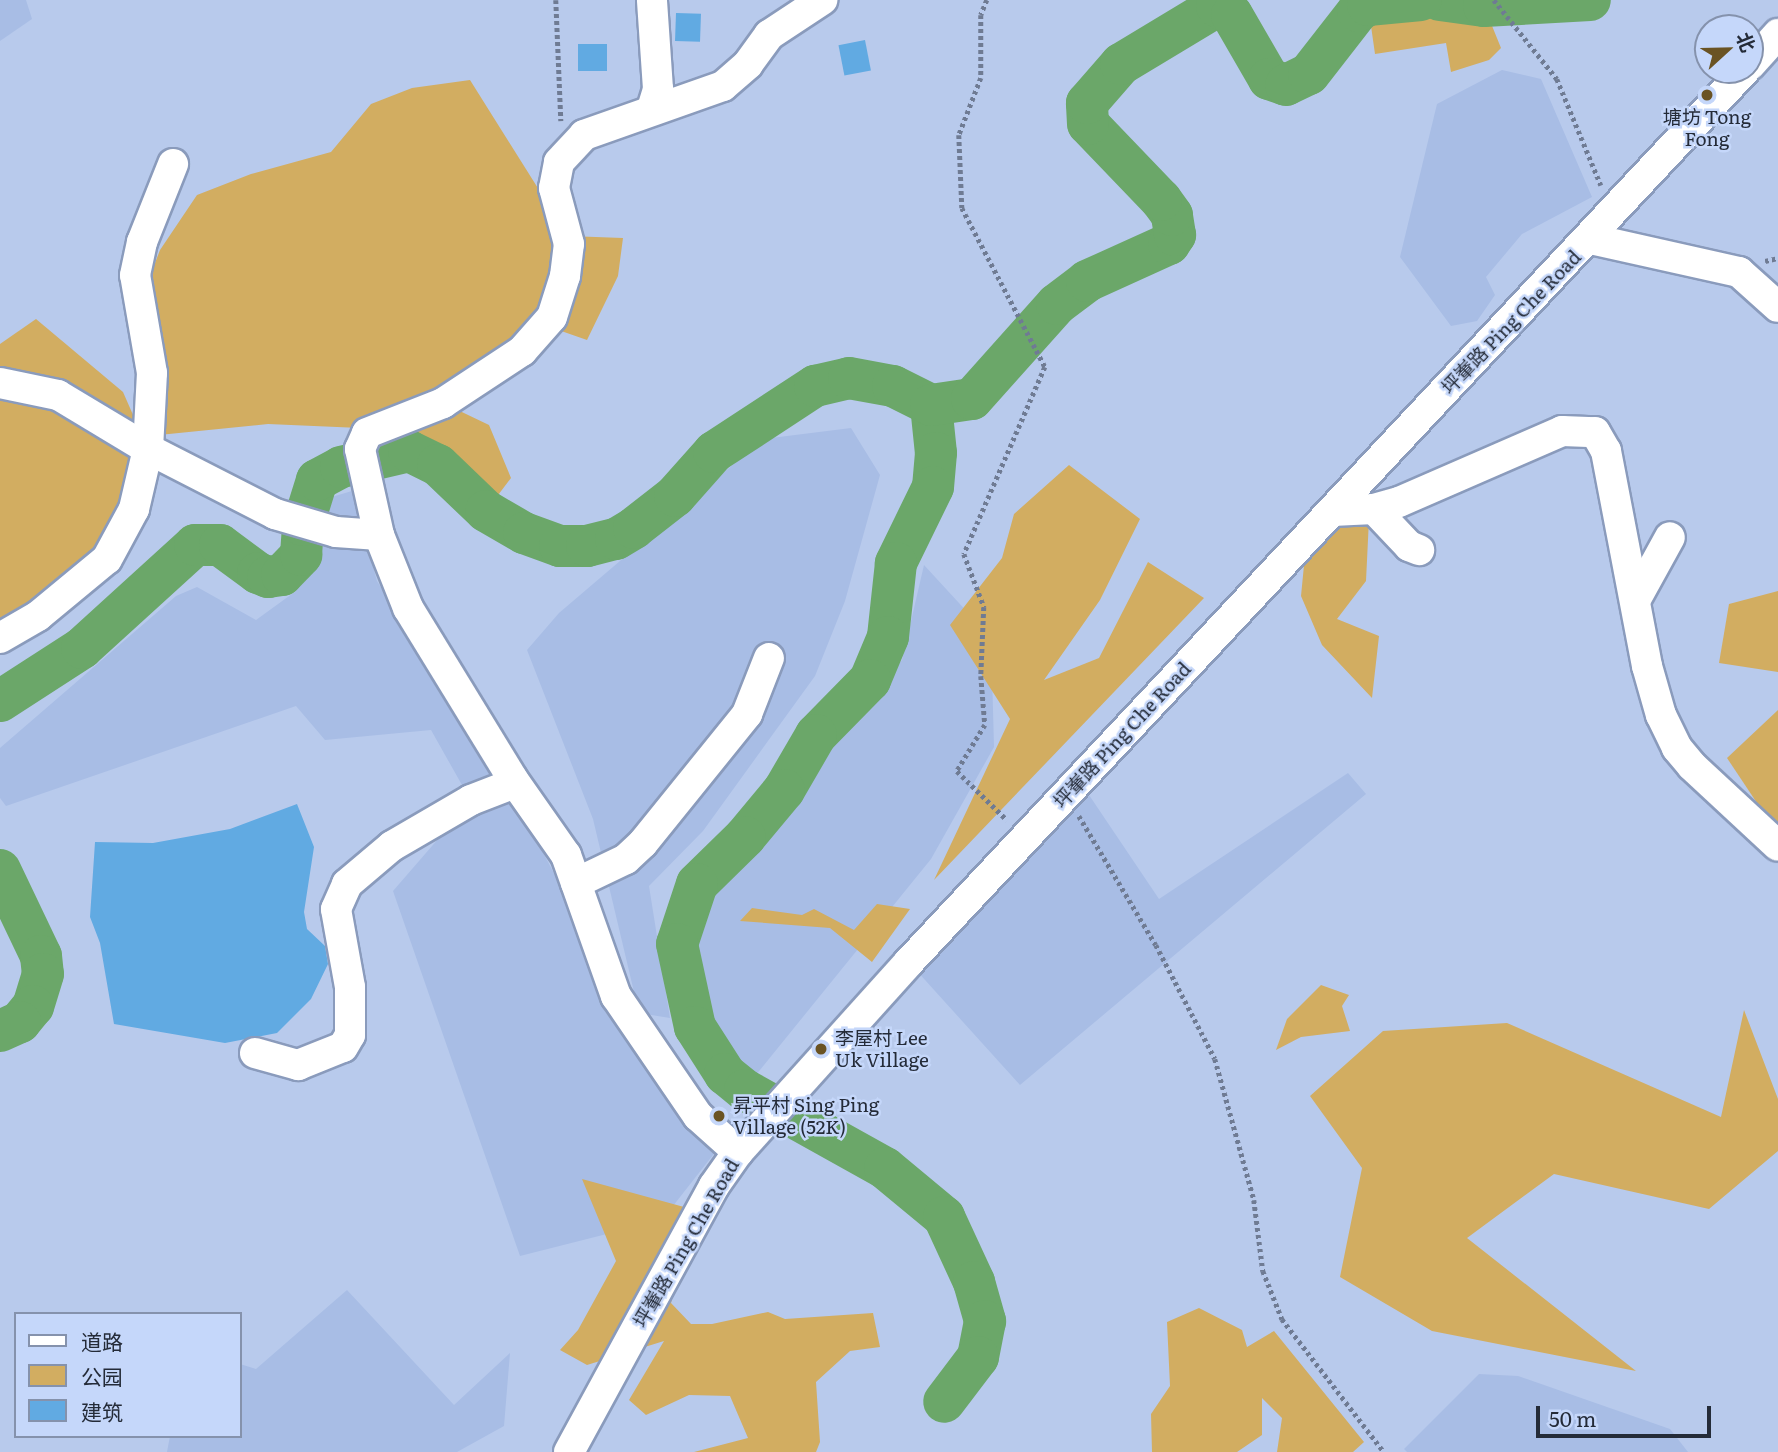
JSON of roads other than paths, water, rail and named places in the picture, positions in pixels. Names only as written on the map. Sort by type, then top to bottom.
[{"type":"street","points":[[652,0],[658,89],[652,108]]},
{"type":"street","points":[[742,1147],[698,1116],[616,996],[566,855],[515,783],[408,608],[379,535],[366,488],[360,444],[367,433],[443,403],[522,351],[552,317],[565,276],[569,244],[554,188],[564,157],[584,135],[652,108],[723,86],[787,19],[822,0]]},
{"type":"street","points":[[1764,50],[1778,34]]},
{"type":"street","name":"坪輋路 Ping Che Road","points":[[569,1452],[714,1186],[742,1147],[1025,838],[1591,239],[1732,84]]},
{"type":"street","points":[[0,638],[38,616],[107,559],[134,509],[148,449],[152,373],[135,275],[142,242],[173,164]]},
{"type":"street","points":[[1591,239],[1739,272],[1778,307]]},
{"type":"street","points":[[0,383],[58,395],[148,449],[257,505],[325,529],[379,535]]},
{"type":"street","points":[[1332,511],[1374,509],[1562,431],[1595,432],[1606,451],[1637,597],[1647,666],[1677,748],[1778,846]]},
{"type":"street","points":[[1374,509],[1409,546],[1419,550]]},
{"type":"street","points":[[1637,597],[1670,537]]},
{"type":"street","points":[[576,883],[626,859],[643,843],[747,714],[769,658]]},
{"type":"street","points":[[255,1053],[298,1065],[343,1047],[350,1035],[350,987],[336,909],[347,884],[393,846],[471,800],[515,783]]},
{"type":"waterway","points":[[0,701],[82,648],[195,545],[220,545],[258,573],[268,577],[282,575],[301,555],[303,525],[317,480],[341,467],[409,451],[438,465],[486,511],[524,533],[560,546],[587,546],[616,539],[634,528],[675,496],[714,452],[815,386],[849,378],[893,386],[931,405],[972,399],[1057,304],[1087,281],[1169,244],[1175,235],[1172,215],[1161,200],[1088,124],[1087,103],[1121,64],[1217,6],[1232,15],[1269,79],[1286,85],[1309,74],[1358,11],[1368,5],[1421,0]]},
{"type":"waterway","points":[[1440,0],[1484,6],[1590,0]]},
{"type":"waterway","points":[[931,405],[936,453],[933,487],[896,563],[888,637],[870,680],[816,735],[784,790],[745,837],[697,884],[677,944],[695,1027],[725,1074],[745,1090],[885,1168],[944,1217],[974,1282],[985,1321],[978,1357],[944,1402]]},
{"type":"waterway","points":[[0,870],[41,956],[43,974],[33,1006],[20,1022],[0,1031]]},
{"type":"place","name":"塘坊 Tong Fong","points":[[1707,95]]},
{"type":"place","name":"李屋村 Lee Uk Village","points":[[821,1049]]},
{"type":"place","name":"昇平村 Sing Ping Village (52K)","points":[[719,1116]]}]
